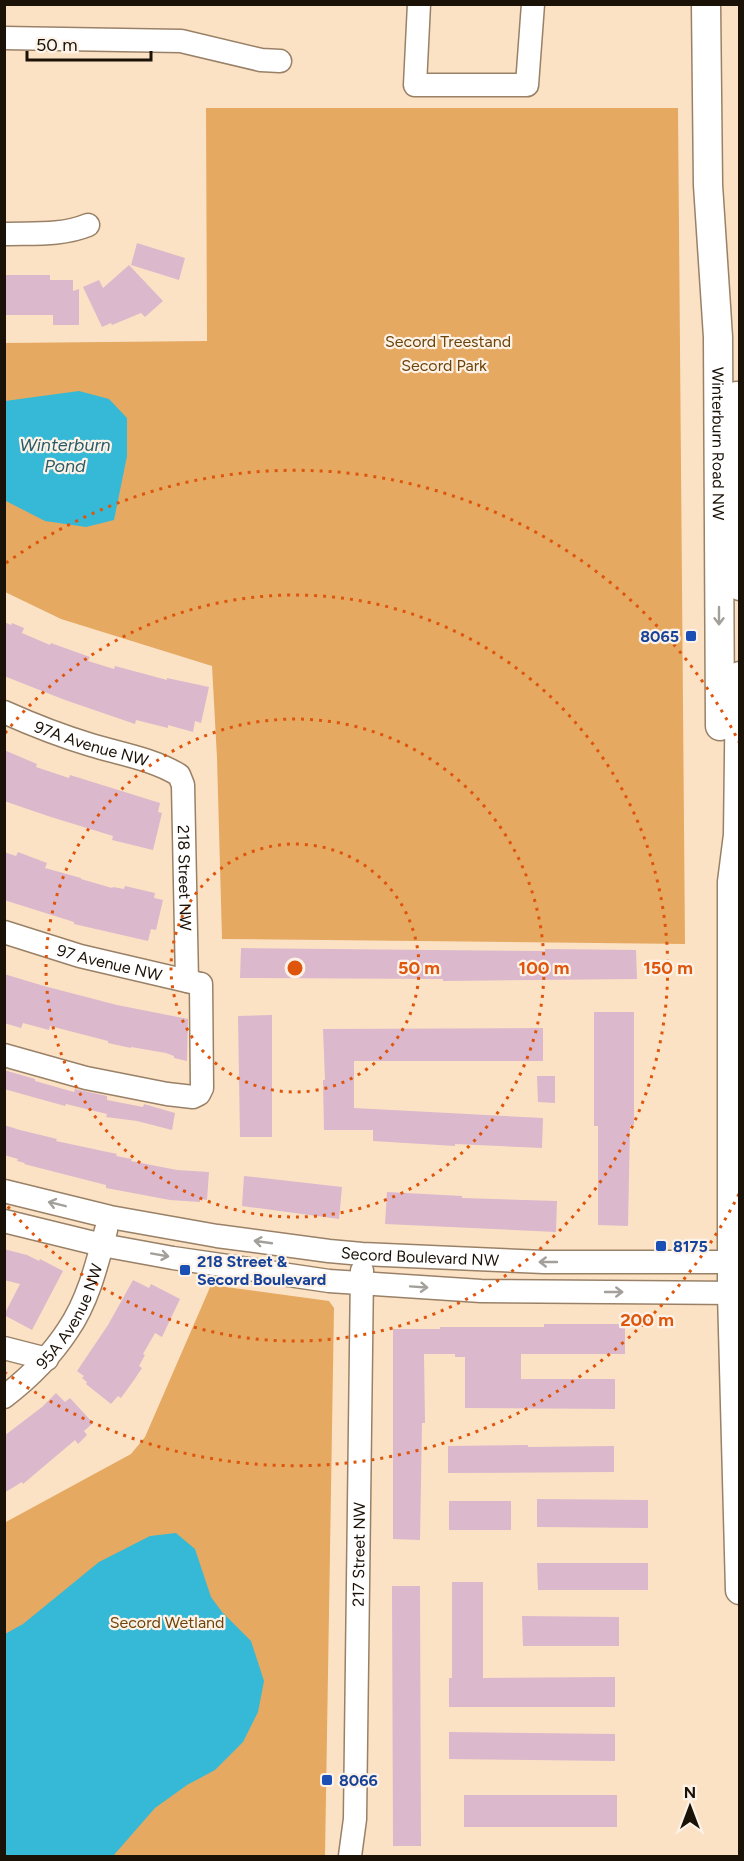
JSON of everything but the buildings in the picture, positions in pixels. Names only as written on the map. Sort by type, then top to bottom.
[{"type":"main road","name":"Winterburn Road NW","points":[[706,4],[708,186],[734,579]]},
{"type":"main road","name":"Winterburn Road NW","points":[[720,4],[719,73],[724,188],[734,304],[738,428],[734,579],[720,836],[732,882]]},
{"type":"main road","name":"Winterburn Road NW","points":[[740,676],[738,835],[732,882],[740,1590]]},
{"type":"street","points":[[419,4],[415,85],[527,85],[533,4]]},
{"type":"street","points":[[4,38],[181,41],[261,60],[280,61]]},
{"type":"street","points":[[4,234],[52,233],[88,225]]},
{"type":"street","name":"97A Avenue NW","points":[[4,712],[37,727],[164,766],[179,775]]},
{"type":"street","name":"218 Street NW","points":[[4,1055],[86,1078],[167,1094],[193,1097],[199,1094],[202,1088],[202,984],[183,785],[179,775]]},
{"type":"street","name":"97 Avenue NW","points":[[4,932],[80,956],[202,984]]},
{"type":"street","name":"Secord Boulevard NW","points":[[4,1191],[110,1217],[217,1236],[362,1254],[544,1262],[736,1262]]},
{"type":"street","name":"95A Avenue NW","points":[[4,1397],[27,1379],[69,1329],[93,1278],[110,1217]]},
{"type":"street","name":"Secord Boulevard NW","points":[[4,1221],[102,1245],[329,1281],[481,1291],[736,1293]]},
{"type":"street","name":"217 Street NW","points":[[350,1857],[355,1819],[362,1254]]},
{"type":"street","points":[[4,1348],[46,1359]]},
{"type":"green space","name":"Secord Park","points":[[206,108],[678,108],[685,944],[222,939],[212,666],[61,619],[5,592],[4,343],[207,341]]},
{"type":"green space","name":"Secord Wetland","points":[[211,1285],[329,1301],[334,1308],[325,1856],[5,1856],[4,1523],[131,1454],[145,1437]]},
{"type":"water","name":"Winterburn Pond","points":[[79,391],[109,399],[127,418],[127,456],[114,520],[86,527],[45,521],[4,500],[5,401]]},
{"type":"water","points":[[176,1533],[195,1549],[211,1597],[222,1612],[251,1641],[264,1681],[258,1712],[243,1742],[215,1770],[187,1785],[155,1808],[113,1856],[5,1856],[5,1634],[23,1624],[99,1562],[150,1536]]},
{"type":"place","name":"8065","points":[[691,636]]},
{"type":"place","name":"8175","points":[[661,1246]]},
{"type":"place","name":"218 Street & Secord Boulevard","points":[[185,1270]]},
{"type":"place","name":"8066","points":[[327,1780]]},
{"type":"park label","name":"Secord Treestand","points":[[448,341]]}]
